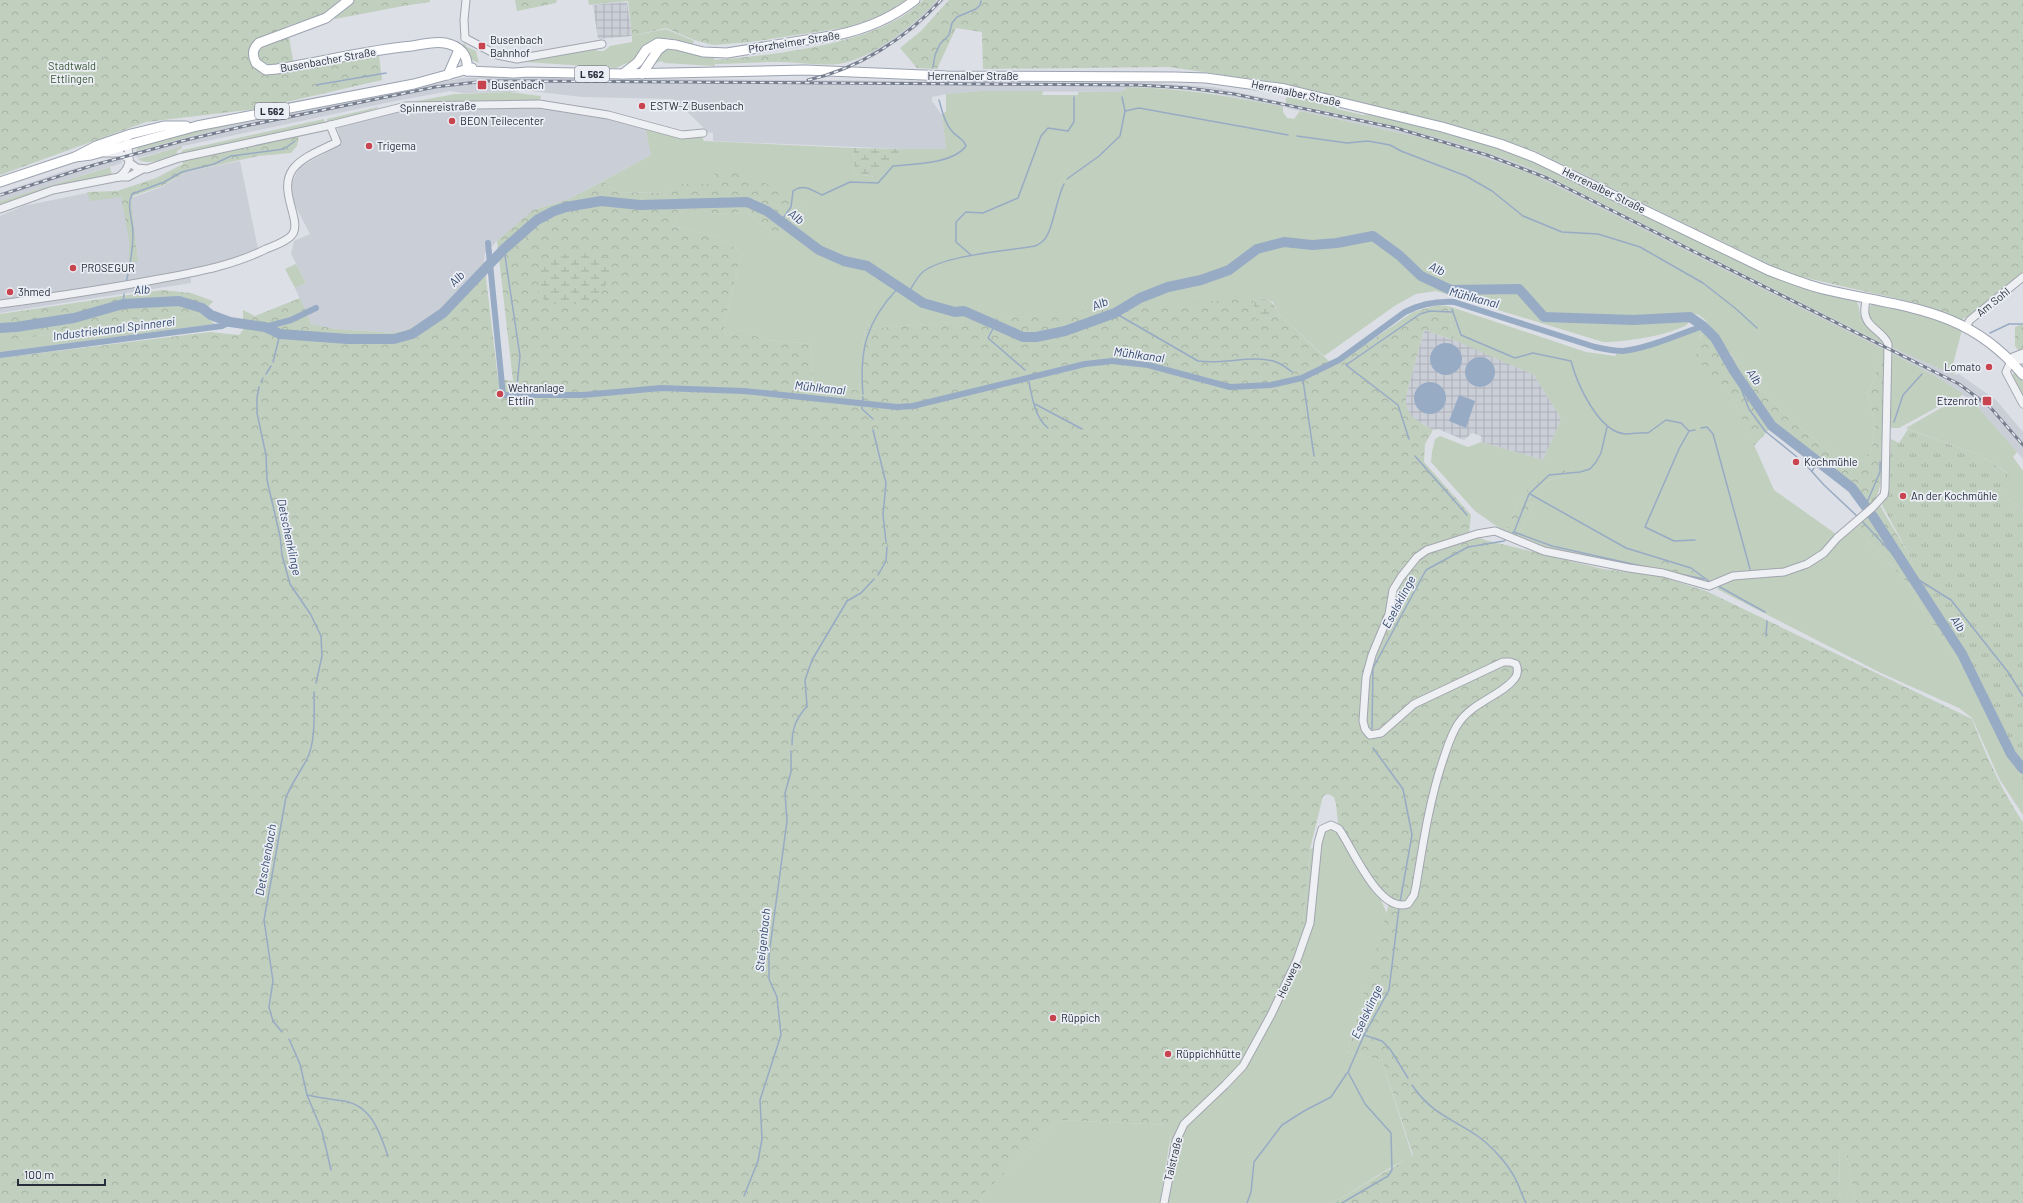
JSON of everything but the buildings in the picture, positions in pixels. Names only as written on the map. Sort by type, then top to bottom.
[{"type":"main road","name":"Busenbacher Straße","points":[[349,0],[326,18],[259,43],[254,49],[253,54],[256,63],[266,70],[394,47],[440,43],[456,49]]},
{"type":"main road","name":"Pforzheimer Straße","points":[[638,62],[652,44],[658,43],[704,52],[727,53],[837,35],[864,28],[885,20],[915,0]]},
{"type":"main road","points":[[642,74],[661,46],[666,44]]},
{"type":"main road","points":[[456,49],[463,67],[467,71]]},
{"type":"main road","points":[[448,75],[456,49]]},
{"type":"main road","points":[[652,58],[655,66],[668,74]]},
{"type":"main road","points":[[623,74],[638,62],[642,74]]},
{"type":"main road","name":"Herrenalber Straße","points":[[467,71],[475,67],[496,66],[514,67],[528,72],[623,74],[805,70],[947,76],[1167,77],[1206,78],[1285,89],[1442,127],[1500,144],[1560,168],[1768,270],[1822,289],[1926,310],[1965,328],[1992,345],[2023,375]]},
{"type":"main road","name":"L 562","points":[[75,157],[96,146],[414,84],[467,71]]},
{"type":"main road","name":"L 562","points":[[0,182],[75,157],[101,152],[127,141]]},
{"type":"street","points":[[456,49],[465,38],[464,20],[466,0]]},
{"type":"street","points":[[465,38],[470,38],[497,54],[516,59],[602,44]]},
{"type":"street","name":"Spinnereistraße","points":[[143,169],[179,158],[330,125],[406,106],[539,104],[608,114],[682,135],[703,133]]},
{"type":"street","points":[[0,304],[116,288],[220,267],[257,254],[290,237],[296,228],[296,222],[289,200],[288,179],[297,165],[337,142],[330,125]]},
{"type":"street","points":[[119,177],[126,171],[129,161],[127,141]]},
{"type":"street","points":[[0,209],[53,190],[119,177],[128,178],[143,169],[119,154],[101,152]]},
{"type":"street","name":"Am Sohl","points":[[1965,328],[1970,320],[2023,277]]},
{"type":"street","name":"Heuweg","points":[[1190,1118],[1225,1086],[1243,1066],[1271,1015],[1297,960],[1310,923],[1320,832],[1328,825],[1336,826],[1342,833],[1378,891],[1386,899],[1399,904],[1408,904],[1414,895],[1432,798],[1451,736],[1459,722],[1470,710],[1508,685],[1516,677],[1518,669],[1516,664],[1503,662],[1414,704],[1381,733],[1370,735],[1365,729],[1366,677],[1372,655],[1389,614],[1393,590],[1417,557],[1428,550],[1477,534],[1495,531],[1544,551],[1629,568],[1663,573],[1709,586],[1733,576],[1784,572],[1807,564],[1824,553],[1837,538],[1873,507],[1884,495],[1888,348],[1885,338],[1867,320],[1865,314],[1866,298]]},
{"type":"street","points":[[2023,353],[2016,354],[2010,362],[2006,372],[2023,404]]},
{"type":"street","points":[[2010,362],[2023,360]]},
{"type":"street","name":"Talstraße","points":[[1164,1203],[1176,1141],[1184,1124],[1190,1118]]},
{"type":"shaded area","points":[[937,0],[945,0],[916,28],[872,58],[870,52],[912,24]]},
{"type":"shaded area","points":[[627,2],[632,36],[598,39],[593,5]]},
{"type":"shaded area","points":[[509,76],[551,78],[1156,83],[1214,87],[1282,102],[1283,107],[1213,93],[1155,87],[1126,87],[1125,90],[1119,92],[981,91],[946,94],[932,97],[932,101],[942,115],[946,149],[903,149],[713,141],[713,133],[708,132],[674,99],[582,97],[522,90],[516,92],[463,93],[450,91],[395,101],[178,147],[138,158],[136,156],[136,151],[231,125],[462,78]]},
{"type":"shaded area","points":[[1286,103],[1393,124],[1482,150],[1537,171],[1886,345],[1885,350],[1532,174],[1432,140],[1287,108]]},
{"type":"shaded area","points":[[539,106],[610,118],[645,127],[651,155],[567,200],[536,209],[497,241],[485,253],[484,262],[440,312],[407,330],[393,333],[336,329],[311,324],[295,288],[306,283],[291,254],[294,241],[310,234],[291,198],[292,182],[300,167],[342,144],[337,127],[406,107],[466,109]]},
{"type":"shaded area","points":[[120,157],[122,163],[0,201],[0,193],[64,171]]},
{"type":"shaded area","points":[[240,161],[258,249],[226,263],[190,270],[191,283],[0,313],[0,216],[23,206],[87,193],[116,192],[134,197],[162,187],[186,172]]},
{"type":"shaded area","points":[[1424,330],[1465,344],[1534,375],[1561,419],[1543,460],[1481,442],[1481,436],[1472,433],[1464,440],[1438,429],[1433,430],[1411,417],[1406,407],[1406,396]]},
{"type":"shaded area","points":[[1891,347],[1954,375],[1959,374],[1996,400],[2023,432],[2023,459],[1975,404],[1939,378],[1891,353]]},
{"type":"green space","name":"Stadtwald Ettlingen","points":[[0,0],[430,0],[430,2],[335,19],[332,9],[319,16],[287,26],[295,71],[379,55],[382,80],[256,109],[146,122],[0,175]]},
{"type":"green space","points":[[515,0],[557,0],[556,3],[517,11]]},
{"type":"green space","points":[[588,0],[906,0],[887,13],[849,27],[750,42],[713,45],[694,40],[666,28],[632,36],[628,1],[589,5]]},
{"type":"green space","points":[[923,0],[937,0],[892,40],[864,56],[850,61],[838,64],[779,62],[715,64],[714,60],[766,55],[825,45],[854,37],[881,27],[905,15]]},
{"type":"green space","points":[[949,0],[2023,0],[2023,273],[1972,314],[1961,320],[1946,313],[1907,301],[1789,274],[1535,151],[1467,131],[1286,84],[1169,67],[983,69],[982,32],[956,28],[937,69],[917,68],[900,48],[921,31]]},
{"type":"green space","points":[[666,29],[694,41],[692,46],[671,39],[657,39],[645,45],[633,63],[627,63],[616,68],[526,62],[591,47],[598,51],[604,51],[610,46],[632,42],[632,36]]},
{"type":"green space","points":[[464,43],[467,47],[476,51],[479,63],[470,59],[462,47]]},
{"type":"green space","points":[[667,49],[714,57],[715,66],[665,63],[661,61],[656,63],[656,59]]},
{"type":"green space","points":[[1126,87],[1205,93],[1283,107],[1283,112],[1287,118],[1294,119],[1300,111],[1432,140],[1532,174],[1885,350],[1885,358],[1879,356],[1875,379],[1867,392],[1875,423],[1872,448],[1862,462],[1838,459],[1781,411],[1731,355],[1705,320],[1699,315],[1695,314],[1685,326],[1667,333],[1634,340],[1603,342],[1436,291],[1416,294],[1396,305],[1324,356],[1280,315],[1273,302],[1263,298],[865,329],[859,390],[813,385],[811,344],[766,340],[740,330],[726,336],[724,324],[742,252],[718,237],[673,226],[679,210],[704,210],[714,214],[747,212],[776,235],[801,205],[708,184],[670,184],[662,193],[616,192],[603,181],[651,155],[645,127],[683,137],[702,137],[704,141],[853,148],[855,174],[876,177],[903,149],[946,149],[942,115],[946,111],[946,94],[981,91],[1043,91],[1042,95],[1078,95],[1078,92],[1119,92],[1125,90]]},
{"type":"green space","points":[[509,92],[541,96],[540,100],[515,100],[515,103],[408,103],[380,108],[455,94]]},
{"type":"green space","points":[[1293,95],[1331,104],[1337,109],[1363,115],[1373,114],[1466,138],[1537,162],[1679,231],[1854,299],[1858,304],[1864,323],[1886,345],[1537,171],[1445,139],[1382,123],[1286,103],[1286,98]]},
{"type":"green space","points":[[378,108],[327,124],[327,119]]},
{"type":"green space","points":[[264,115],[265,118],[232,125],[136,151],[139,146],[197,130]]},
{"type":"green space","points":[[324,119],[325,124],[180,154],[183,150]]},
{"type":"green space","points":[[299,136],[297,146],[291,153],[258,156],[186,172],[162,186],[133,196],[131,201],[138,262],[129,262],[129,239],[121,197],[90,201],[87,192],[117,191],[156,178],[183,164],[182,159]]},
{"type":"green space","points":[[182,146],[182,148],[177,151],[177,155],[157,161],[147,162],[138,159]]},
{"type":"green space","points":[[853,148],[903,149],[877,177],[855,174]]},
{"type":"green space","points":[[110,167],[112,175],[62,185],[0,206],[0,201]]},
{"type":"green space","points":[[716,172],[741,172],[789,194],[801,205],[776,235],[747,212],[714,214],[704,210],[679,210],[673,226],[718,237],[742,252],[724,324],[726,336],[740,330],[766,340],[811,344],[813,385],[859,390],[865,329],[1253,298],[1256,321],[1280,315],[1334,366],[1413,312],[1438,305],[1448,306],[1454,340],[1424,330],[1406,396],[1406,403],[1413,417],[1433,430],[1425,444],[1424,462],[1471,515],[1469,533],[1485,540],[1603,569],[1659,576],[1706,591],[1972,719],[1994,772],[2023,822],[2023,1203],[1856,1203],[1845,1146],[1840,1148],[1839,1192],[1842,1203],[1333,1203],[1413,1155],[1382,1061],[1347,1052],[1391,897],[1378,885],[1338,824],[1334,797],[1328,794],[1323,796],[1310,849],[1303,923],[1292,958],[1267,1013],[1227,1074],[1172,1125],[1058,1120],[983,1194],[981,1203],[0,1203],[0,358],[210,332],[239,335],[243,330],[243,310],[255,316],[300,298],[311,324],[336,329],[393,333],[407,330],[440,312],[484,262],[498,379],[513,381],[497,241],[533,210],[567,200],[603,181],[616,192],[661,193],[670,184],[708,184]],"holes":[[[582,253],[589,304],[574,303]]]},
{"type":"green space","points":[[582,253],[606,257],[612,267],[605,286],[589,304],[550,304],[538,295],[540,270],[558,255]]},
{"type":"green space","points":[[296,264],[306,283],[295,288],[285,269]]},
{"type":"green space","points":[[162,290],[191,293],[213,301],[202,314],[154,322],[133,319],[94,328],[18,339],[0,339],[0,314]]},
{"type":"green space","points":[[1253,298],[1270,301],[1280,315],[1256,321]]},
{"type":"green space","points":[[1876,303],[1941,320],[1962,330],[1952,368],[1956,370],[1954,375],[1891,347],[1871,322],[1867,311],[1872,304]]},
{"type":"green space","points":[[1448,306],[1586,352],[1616,356],[1616,354],[1631,352],[1699,330],[1704,333],[1699,336],[1723,386],[1734,400],[1774,490],[1836,534],[1824,550],[1808,561],[1786,570],[1738,571],[1708,581],[1543,547],[1516,536],[1532,509],[1533,493],[1549,480],[1566,476],[1565,471],[1523,494],[1505,532],[1475,511],[1431,462],[1435,439],[1440,436],[1468,447],[1481,442],[1543,460],[1561,419],[1534,375],[1454,340]]},
{"type":"green space","points":[[202,314],[215,324],[0,352],[0,339],[18,339],[94,328],[133,319],[154,322]]},
{"type":"green space","points":[[2023,324],[2023,356],[2015,346],[2015,327]]},
{"type":"green space","points":[[1704,333],[1715,340],[1718,337],[1729,354],[1737,360],[1781,411],[1838,459],[1862,462],[1872,448],[1875,423],[1867,392],[1875,379],[1879,355],[1885,358],[1884,428],[1882,436],[1881,481],[1876,498],[1872,503],[1867,507],[1853,488],[1773,425],[1754,446],[1734,400],[1723,386],[1697,360],[1696,351],[1700,336]]},
{"type":"green space","points":[[1891,353],[1939,378],[1963,394],[1955,401],[1943,404],[1899,428],[1891,428]]},
{"type":"green space","points":[[2014,372],[2023,381],[2023,395],[2012,377]]},
{"type":"green space","points":[[1966,397],[1975,404],[2017,452],[2013,457],[2023,471],[2023,511],[1999,490],[2008,473],[1979,455],[1906,428],[1941,408],[1960,402]]},
{"type":"green space","points":[[1908,429],[1979,455],[2009,474],[1999,490],[2023,511],[2023,762],[2013,752],[1964,653],[1927,598],[1915,576],[1911,558],[1882,505],[1888,491],[1891,439],[1899,443]]},
{"type":"green space","points":[[1565,470],[1566,476],[1549,480],[1533,493],[1532,509],[1516,536],[1505,532],[1523,494],[1549,473]]},
{"type":"green space","points":[[1879,504],[1911,558],[1915,576],[1927,598],[1964,653],[1977,680],[1973,684],[1916,599],[1918,594],[1855,527]]},
{"type":"green space","points":[[1855,527],[1918,594],[1916,599],[1973,684],[2008,757],[2023,780],[2023,815],[2000,780],[1972,718],[1959,708],[1881,673],[1717,589],[1735,579],[1789,574],[1799,571],[1825,557],[1832,550],[1840,537]]},
{"type":"green space","points":[[1663,560],[1690,569],[1701,576],[1699,580],[1652,569]]},
{"type":"green space","points":[[2013,752],[2023,762],[2023,780],[2008,757]]},
{"type":"green space","points":[[1328,828],[1337,829],[1381,900],[1387,914],[1347,1052],[1382,1061],[1412,1155],[1411,1157],[1393,1166],[1333,1203],[1165,1203],[1171,1133],[1160,1203],[981,1203],[983,1194],[1058,1120],[1172,1125],[1303,923],[1310,849],[1320,845],[1324,832]]},
{"type":"green space","points":[[1845,1146],[1856,1203],[1842,1203],[1839,1192],[1840,1147]]},
{"type":"water","points":[[1443,343],[1449,343],[1458,347],[1462,359],[1458,371],[1449,375],[1443,375],[1434,371],[1430,362],[1430,356],[1434,347]]},
{"type":"water","points":[[1480,357],[1491,361],[1495,372],[1491,383],[1480,387],[1469,383],[1465,372],[1469,361]]},
{"type":"water","points":[[1430,382],[1441,387],[1446,398],[1441,409],[1430,414],[1419,409],[1414,398],[1419,387]]},
{"type":"water","points":[[1459,395],[1475,401],[1466,428],[1449,421]]},
{"type":"waterway","points":[[933,67],[935,55],[940,44],[949,35],[952,23],[957,17],[976,9],[980,5],[981,1]]},
{"type":"waterway","points":[[316,85],[386,73]]},
{"type":"waterway","points":[[971,255],[956,242],[956,222],[966,212],[983,213],[1018,198],[1041,136],[1048,128],[1068,131],[1074,122],[1074,97]]},
{"type":"waterway","points":[[1122,97],[1125,111]]},
{"type":"waterway","points":[[781,221],[791,207],[793,191],[797,189],[804,187],[822,195],[850,182],[878,183],[893,166],[922,164],[943,160],[960,152],[966,146],[949,127],[939,100]]},
{"type":"waterway","points":[[1067,179],[1099,156],[1120,136],[1125,111],[1139,108],[1288,135]]},
{"type":"waterway","points":[[1297,136],[1347,143],[1368,141],[1390,145],[1401,151],[1466,176],[1492,191],[1523,216],[1562,232],[1598,234],[1640,247],[1703,283],[1735,308],[1757,328]]},
{"type":"waterway","points":[[126,283],[130,265],[133,234],[130,214],[130,199],[132,194],[164,182],[182,172],[214,164],[231,156],[284,149],[295,141]]},
{"type":"waterway","points":[[908,294],[919,276],[924,271],[934,266],[961,257],[1035,246],[1043,241],[1052,223],[1064,184]]},
{"type":"waterway","name":"Alb","points":[[0,328],[74,318],[123,304],[179,301],[202,308],[211,315],[230,322],[265,327],[280,334],[348,339],[394,339],[412,334],[443,313],[504,249],[537,220],[554,211],[566,207],[601,201],[640,205],[747,202],[767,211],[819,250],[844,261],[867,266],[923,303],[955,312],[964,311],[1023,337],[1036,337],[1065,331],[1115,313],[1140,298],[1168,287],[1201,280],[1229,270],[1257,249],[1284,242],[1312,245],[1337,243],[1373,236],[1399,255],[1421,276],[1451,290],[1519,289],[1544,317],[1633,320],[1690,317],[1703,326],[1715,338],[1734,371],[1772,426],[1852,488],[1874,518],[1962,654],[2011,754],[2023,769]]},
{"type":"waterway","name":"Mühlkanal","points":[[488,243],[503,395],[583,395],[661,388],[744,391],[897,407],[913,406],[1085,364],[1112,361],[1148,365],[1230,387],[1271,385],[1302,378],[1339,360],[1405,312],[1423,305],[1441,302],[1454,302],[1595,347],[1616,351],[1632,350],[1663,341],[1703,326]]},
{"type":"waterway","points":[[504,249],[520,356],[516,395]]},
{"type":"waterway","points":[[863,394],[862,363],[867,336],[879,312],[898,288]]},
{"type":"waterway","points":[[123,304],[124,294]]},
{"type":"waterway","name":"Industriekanal Spinnerei","points":[[265,327],[291,320],[316,308]]},
{"type":"waterway","points":[[1452,309],[1461,335],[1515,358],[1533,353],[1571,361],[1578,382],[1591,406],[1598,417],[1616,432],[1626,434],[1648,433],[1666,420],[1681,423],[1689,431],[1695,430]]},
{"type":"waterway","points":[[1409,439],[1398,405],[1346,365],[1420,314],[1430,311],[1452,312]]},
{"type":"waterway","points":[[1115,313],[1198,361],[1218,362],[1248,359],[1267,360],[1278,363],[1292,372]]},
{"type":"waterway","name":"Industriekanal Spinnerei","points":[[0,355],[222,326],[230,322]]},
{"type":"waterway","points":[[1990,333],[2009,324],[2023,324]]},
{"type":"waterway","points":[[995,325],[988,338],[1025,370]]},
{"type":"waterway","name":"Detschenbach","points":[[273,362],[280,334]]},
{"type":"waterway","name":"Detschenbach","points":[[266,374],[271,366]]},
{"type":"waterway","points":[[1734,371],[1749,409],[1765,431],[1797,457]]},
{"type":"waterway","points":[[1894,422],[1903,395],[1922,374]]},
{"type":"waterway","name":"Detschenbach","points":[[261,382],[263,378]]},
{"type":"waterway","points":[[1303,380],[1314,456]]},
{"type":"waterway","points":[[1029,382],[1037,413],[1048,428]]},
{"type":"waterway","name":"Detschenklinge","points":[[259,387],[257,413],[266,455],[267,480],[280,536],[282,555],[290,584],[311,615],[321,636],[322,656],[316,683]]},
{"type":"waterway","points":[[863,397],[862,409],[873,419]]},
{"type":"waterway","points":[[1035,404],[1082,429]]},
{"type":"waterway","points":[[1510,535],[1514,532],[1529,494],[1549,475],[1580,472],[1590,469],[1601,453],[1607,427]]},
{"type":"waterway","points":[[1701,428],[1707,427],[1713,434],[1750,569]]},
{"type":"waterway","name":"Steigenbach","points":[[873,430],[886,483],[883,515],[886,542]]},
{"type":"waterway","points":[[1689,431],[1679,449],[1645,527],[1674,541],[1695,540]]},
{"type":"waterway","points":[[1415,456],[1467,515]]},
{"type":"waterway","points":[[1812,471],[1818,462]]},
{"type":"waterway","points":[[1865,507],[1880,472],[1880,462]]},
{"type":"waterway","points":[[1806,465],[1824,485],[1858,517]]},
{"type":"waterway","points":[[1530,494],[1626,548],[1691,568],[1710,582]]},
{"type":"waterway","points":[[1861,520],[1914,577],[1951,600],[2008,672],[2023,696]]},
{"type":"waterway","points":[[1514,532],[1552,546],[1650,568]]},
{"type":"waterway","name":"Eselsklinge","points":[[1372,729],[1373,668],[1426,570],[1468,547],[1504,541],[1506,539]]},
{"type":"waterway","name":"Steigenbach","points":[[878,575],[886,561],[887,547]]},
{"type":"waterway","points":[[1679,574],[1704,579]]},
{"type":"waterway","name":"Steigenbach","points":[[792,745],[795,724],[807,706],[805,680],[812,660],[847,601],[861,593],[874,579]]},
{"type":"waterway","points":[[1718,586],[1765,612]]},
{"type":"waterway","points":[[1766,636],[1767,621]]},
{"type":"waterway","name":"Detschenbach","points":[[282,1032],[273,1021],[269,1007],[273,981],[264,920],[286,797],[307,759],[312,744],[314,726],[314,692]]},
{"type":"waterway","name":"Eselsklinge","points":[[1373,748],[1403,789],[1412,835],[1400,902]]},
{"type":"waterway","name":"Steigenbach","points":[[744,1196],[758,1161],[762,1139],[760,1100],[781,1035],[777,997],[769,979],[769,955],[787,821],[785,793],[791,772],[791,751]]},
{"type":"waterway","name":"Eselsklinge","points":[[1342,1203],[1388,1176],[1392,1170],[1391,1133],[1365,1104],[1348,1072],[1364,1035],[1389,990],[1399,908]]},
{"type":"waterway","points":[[1364,1035],[1382,1041],[1390,1049],[1408,1078]]},
{"type":"waterway","name":"Detschenbach","points":[[289,1039],[300,1064],[307,1095],[344,1101],[362,1108],[374,1122],[382,1138],[388,1156]]},
{"type":"waterway","points":[[1247,1203],[1251,1192],[1254,1162],[1282,1125],[1304,1111],[1331,1097],[1347,1073]]},
{"type":"waterway","points":[[1412,1085],[1433,1108],[1482,1139],[1493,1149],[1513,1174],[1526,1203]]},
{"type":"waterway","points":[[307,1095],[322,1131],[331,1170]]},
{"type":"railway","points":[[808,80],[845,68],[880,50],[913,27],[941,0]]},
{"type":"railway","points":[[0,195],[94,165],[245,126],[435,87],[486,81],[1137,85],[1188,88],[1234,94],[1396,128],[1487,155],[1547,178],[1959,384],[1990,407],[2023,445]]},
{"type":"place","name":"Busenbach Bahnhof","points":[[482,46]]},
{"type":"place","name":"Busenbach","points":[[482,85]]},
{"type":"place","name":"ESTW-Z Busenbach","points":[[642,106]]},
{"type":"place","name":"BEON Teilecenter","points":[[452,121]]},
{"type":"place","name":"Trigema","points":[[369,146]]},
{"type":"place","name":"PROSEGUR","points":[[73,268]]},
{"type":"place","name":"3hmed","points":[[10,292]]},
{"type":"place","name":"Lomato","points":[[1989,367]]},
{"type":"place","name":"Wehranlage Ettlin","points":[[500,394]]},
{"type":"place","name":"Etzenrot","points":[[1987,401]]},
{"type":"place","name":"Kochmühle","points":[[1796,462]]},
{"type":"place","name":"An der Kochmühle","points":[[1903,496]]},
{"type":"place","name":"Rüppich","points":[[1053,1018]]},
{"type":"place","name":"Rüppichhütte","points":[[1168,1054]]}]
